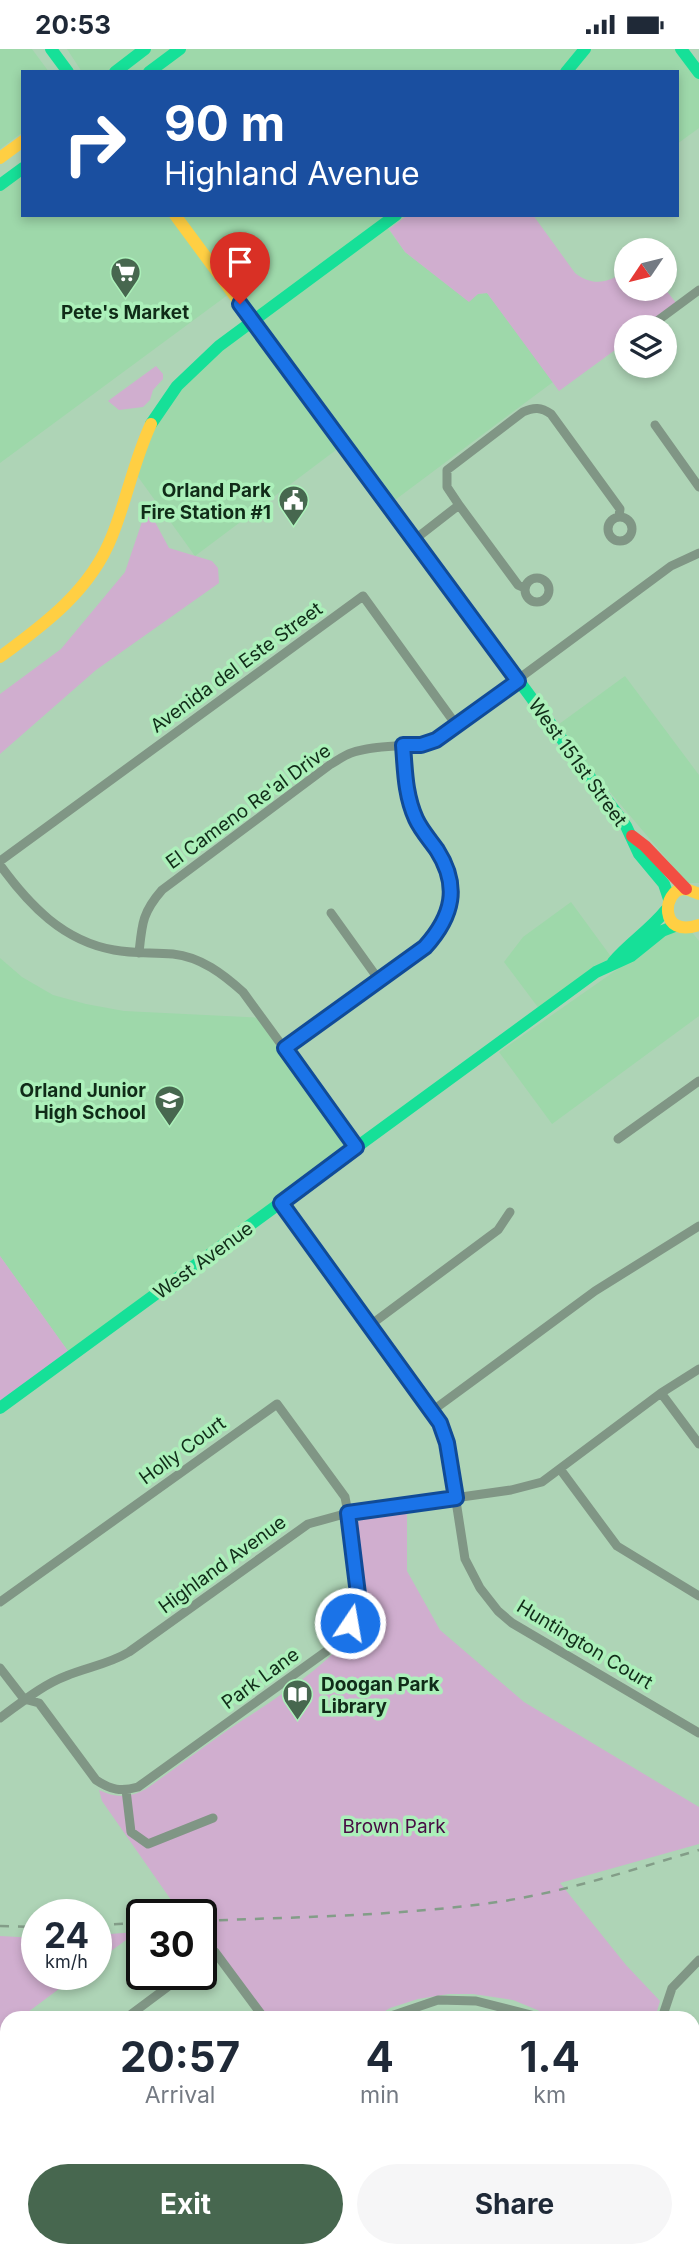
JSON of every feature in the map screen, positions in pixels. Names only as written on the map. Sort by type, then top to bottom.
[{"type":"main road","points":[[51,49],[67,70]]},
{"type":"main road","points":[[118,70],[145,49]]},
{"type":"main road","points":[[152,70],[180,49]]},
{"type":"main road","points":[[568,70],[585,49]]},
{"type":"main road","points":[[681,49],[699,73]]},
{"type":"main road","points":[[0,158],[21,142]]},
{"type":"main road","points":[[0,185],[21,169]]},
{"type":"main road","name":"West 151st Street","points":[[176,217],[632,836],[634,847],[665,885],[668,916],[676,926]]},
{"type":"main road","points":[[0,657],[53,619],[90,579],[112,537],[144,435],[165,401],[197,364],[252,320],[393,217]]},
{"type":"main road","name":"West 151st Street","points":[[632,836],[642,841],[672,877],[695,891]]},
{"type":"main road","name":"West Avenue","points":[[610,965],[624,949],[654,925],[676,892],[695,891]]},
{"type":"main road","points":[[676,926],[696,930]]},
{"type":"main road","name":"West Avenue","points":[[0,1408],[596,972],[631,956],[662,931],[676,926]]},
{"type":"street","points":[[665,315],[699,290]]},
{"type":"street","points":[[525,588],[518,585],[447,487],[447,470],[523,412],[532,408],[541,409],[551,414],[620,509],[619,516]]},
{"type":"street","points":[[655,425],[699,487]]},
{"type":"street","points":[[414,540],[459,505]]},
{"type":"street","name":"El Cameno Re'al Drive","points":[[139,953],[143,919],[162,890],[331,764],[350,753],[421,745],[436,740],[671,566],[699,553]]},
{"type":"street","name":"Avenida del Este Street","points":[[0,863],[363,596],[457,726]]},
{"type":"street","points":[[285,1048],[425,947],[445,921],[452,883],[446,867],[417,821],[410,803],[403,745]]},
{"type":"street","points":[[0,863],[25,897],[61,930],[113,950],[175,954],[207,964],[226,977],[243,992],[356,1147]]},
{"type":"street","points":[[331,913],[379,980]]},
{"type":"street","points":[[618,1139],[699,1081]]},
{"type":"street","name":"Huntington Court","points":[[281,1203],[432,1411],[444,1432],[465,1559],[480,1588],[498,1611],[512,1623],[699,1733]]},
{"type":"street","points":[[369,1326],[498,1230],[510,1212]]},
{"type":"street","points":[[432,1411],[595,1291],[699,1226]]},
{"type":"street","name":"Highland Avenue","points":[[0,1718],[24,1699],[67,1675],[113,1662],[308,1524],[348,1513],[527,1487],[542,1482],[661,1393],[699,1369]]},
{"type":"street","points":[[661,1393],[699,1444]]},
{"type":"street","name":"Holly Court","points":[[0,1602],[277,1403],[345,1497],[348,1513]]},
{"type":"street","points":[[560,1469],[617,1546],[699,1596]]},
{"type":"street","name":"Park Lane","points":[[125,1790],[138,1787],[187,1753],[339,1640],[350,1623],[358,1594],[348,1513]]},
{"type":"street","points":[[0,1668],[24,1699],[39,1703],[96,1780],[108,1788],[125,1790],[131,1832],[148,1844],[213,1818]]},
{"type":"street","points":[[217,1955],[259,2011]]},
{"type":"street","points":[[664,2011],[672,1988],[699,1959]]},
{"type":"street","points":[[135,2011],[164,1990]]},
{"type":"street","points":[[406,2011],[438,2000],[476,2000],[515,2011]]},
{"type":"shaded area","points":[[0,49],[32,49],[48,70],[21,70],[21,133],[0,149]]},
{"type":"shaded area","points":[[67,49],[582,49],[566,70],[81,70]]},
{"type":"shaded area","points":[[588,49],[677,49],[699,77],[699,128],[679,143],[679,70],[571,70]]},
{"type":"shaded area","points":[[21,171],[21,217],[172,217],[229,294],[0,463],[0,187]]},
{"type":"shaded area","points":[[182,217],[390,217],[252,317]]},
{"type":"shaded area","points":[[386,226],[405,252],[468,301],[478,294],[487,293],[553,382],[391,503],[256,322]]},
{"type":"shaded area","points":[[251,326],[340,447],[195,556],[136,474],[147,438],[167,405],[200,367]]},
{"type":"shaded area","points":[[625,676],[699,775],[699,883],[687,883],[555,727]]},
{"type":"shaded area","points":[[571,902],[612,958],[540,1010],[504,962],[523,937]]},
{"type":"shaded area","points":[[678,927],[691,931],[699,941],[699,1016],[552,1124],[499,1052]]},
{"type":"shaded area","points":[[0,958],[22,977],[53,995],[86,1004],[124,1011],[266,1018],[357,1144],[68,1351],[0,1256]]},
{"type":"green space","points":[[405,217],[534,217],[575,273],[595,282],[614,277],[614,301],[675,301],[677,304],[664,315],[614,315],[614,351],[559,391],[487,293],[478,294],[469,302],[405,252],[389,229]]},
{"type":"green space","points":[[156,366],[163,374],[163,379],[143,407],[119,410],[108,401],[112,398]]},
{"type":"green space","points":[[147,507],[169,548],[212,561],[218,568],[219,583],[96,670],[0,754],[0,694],[61,649],[125,572]]},
{"type":"green space","points":[[0,1256],[68,1351],[0,1402]]},
{"type":"green space","name":"Brown Park","points":[[407,1512],[407,1571],[440,1630],[524,1702],[699,1807],[699,1844],[560,1883],[626,1965],[660,2001],[657,2011],[540,2011],[513,2000],[473,1994],[449,1994],[418,1999],[385,2011],[264,2011],[217,1950],[217,1899],[170,1899],[102,1801],[99,1790],[122,1796],[146,1789],[304,1678],[342,1644],[355,1626],[365,1599],[356,1523],[364,1518]]},
{"type":"green space","points":[[126,1933],[126,1940],[112,1950],[112,1934]]},
{"type":"green space","points":[[0,1936],[21,1937],[21,1990],[58,1990],[29,2011],[0,2011]]},
{"type":"railway","points":[[217,1920],[378,1914],[483,1904],[565,1888],[699,1850]]},
{"type":"railway","points":[[112,1924],[126,1924]]},
{"type":"railway","points":[[0,1926],[21,1927]]},
{"type":"traffic: fast","points":[[51,49],[67,70]]},
{"type":"traffic: fast","points":[[118,70],[145,49]]},
{"type":"traffic: fast","points":[[152,70],[180,49]]},
{"type":"traffic: fast","points":[[568,70],[585,49]]},
{"type":"traffic: fast","points":[[681,49],[699,73]]},
{"type":"traffic: fast","points":[[0,185],[21,169]]},
{"type":"traffic: fast","points":[[151,424],[177,386],[219,346],[393,217]]},
{"type":"traffic: fast","points":[[443,578],[626,826],[639,854],[664,884],[669,899]]},
{"type":"traffic: fast","points":[[613,962],[666,910]]},
{"type":"traffic: fast","points":[[0,1408],[596,972],[631,956],[662,931],[675,926]]},
{"type":"traffic: slow","points":[[0,158],[21,142]]},
{"type":"traffic: slow","points":[[176,217],[443,578]]},
{"type":"traffic: slow","points":[[0,657],[50,618],[92,573],[112,536],[151,424]]},
{"type":"traffic: slow","points":[[699,894],[685,889],[676,891],[668,905],[668,913],[676,925],[686,928],[699,925]]},
{"type":"traffic: jam","points":[[632,836],[686,889]]},
{"type":"place","name":"Pete's Market","points":[[125,300]]},
{"type":"place","name":"Orland Park Fire Station #1","points":[[294,528]]},
{"type":"place","name":"Orland Junior High School","points":[[169,1128]]},
{"type":"place","name":"Doogan Park Library","points":[[298,1722]]},
{"type":"route","points":[[240,304],[518,681],[436,740],[421,745],[403,745],[410,803],[417,821],[439,852],[452,883],[445,921],[425,947],[285,1048],[356,1147],[281,1203],[440,1423],[447,1443],[456,1498],[348,1513],[358,1594],[350,1623]]}]
